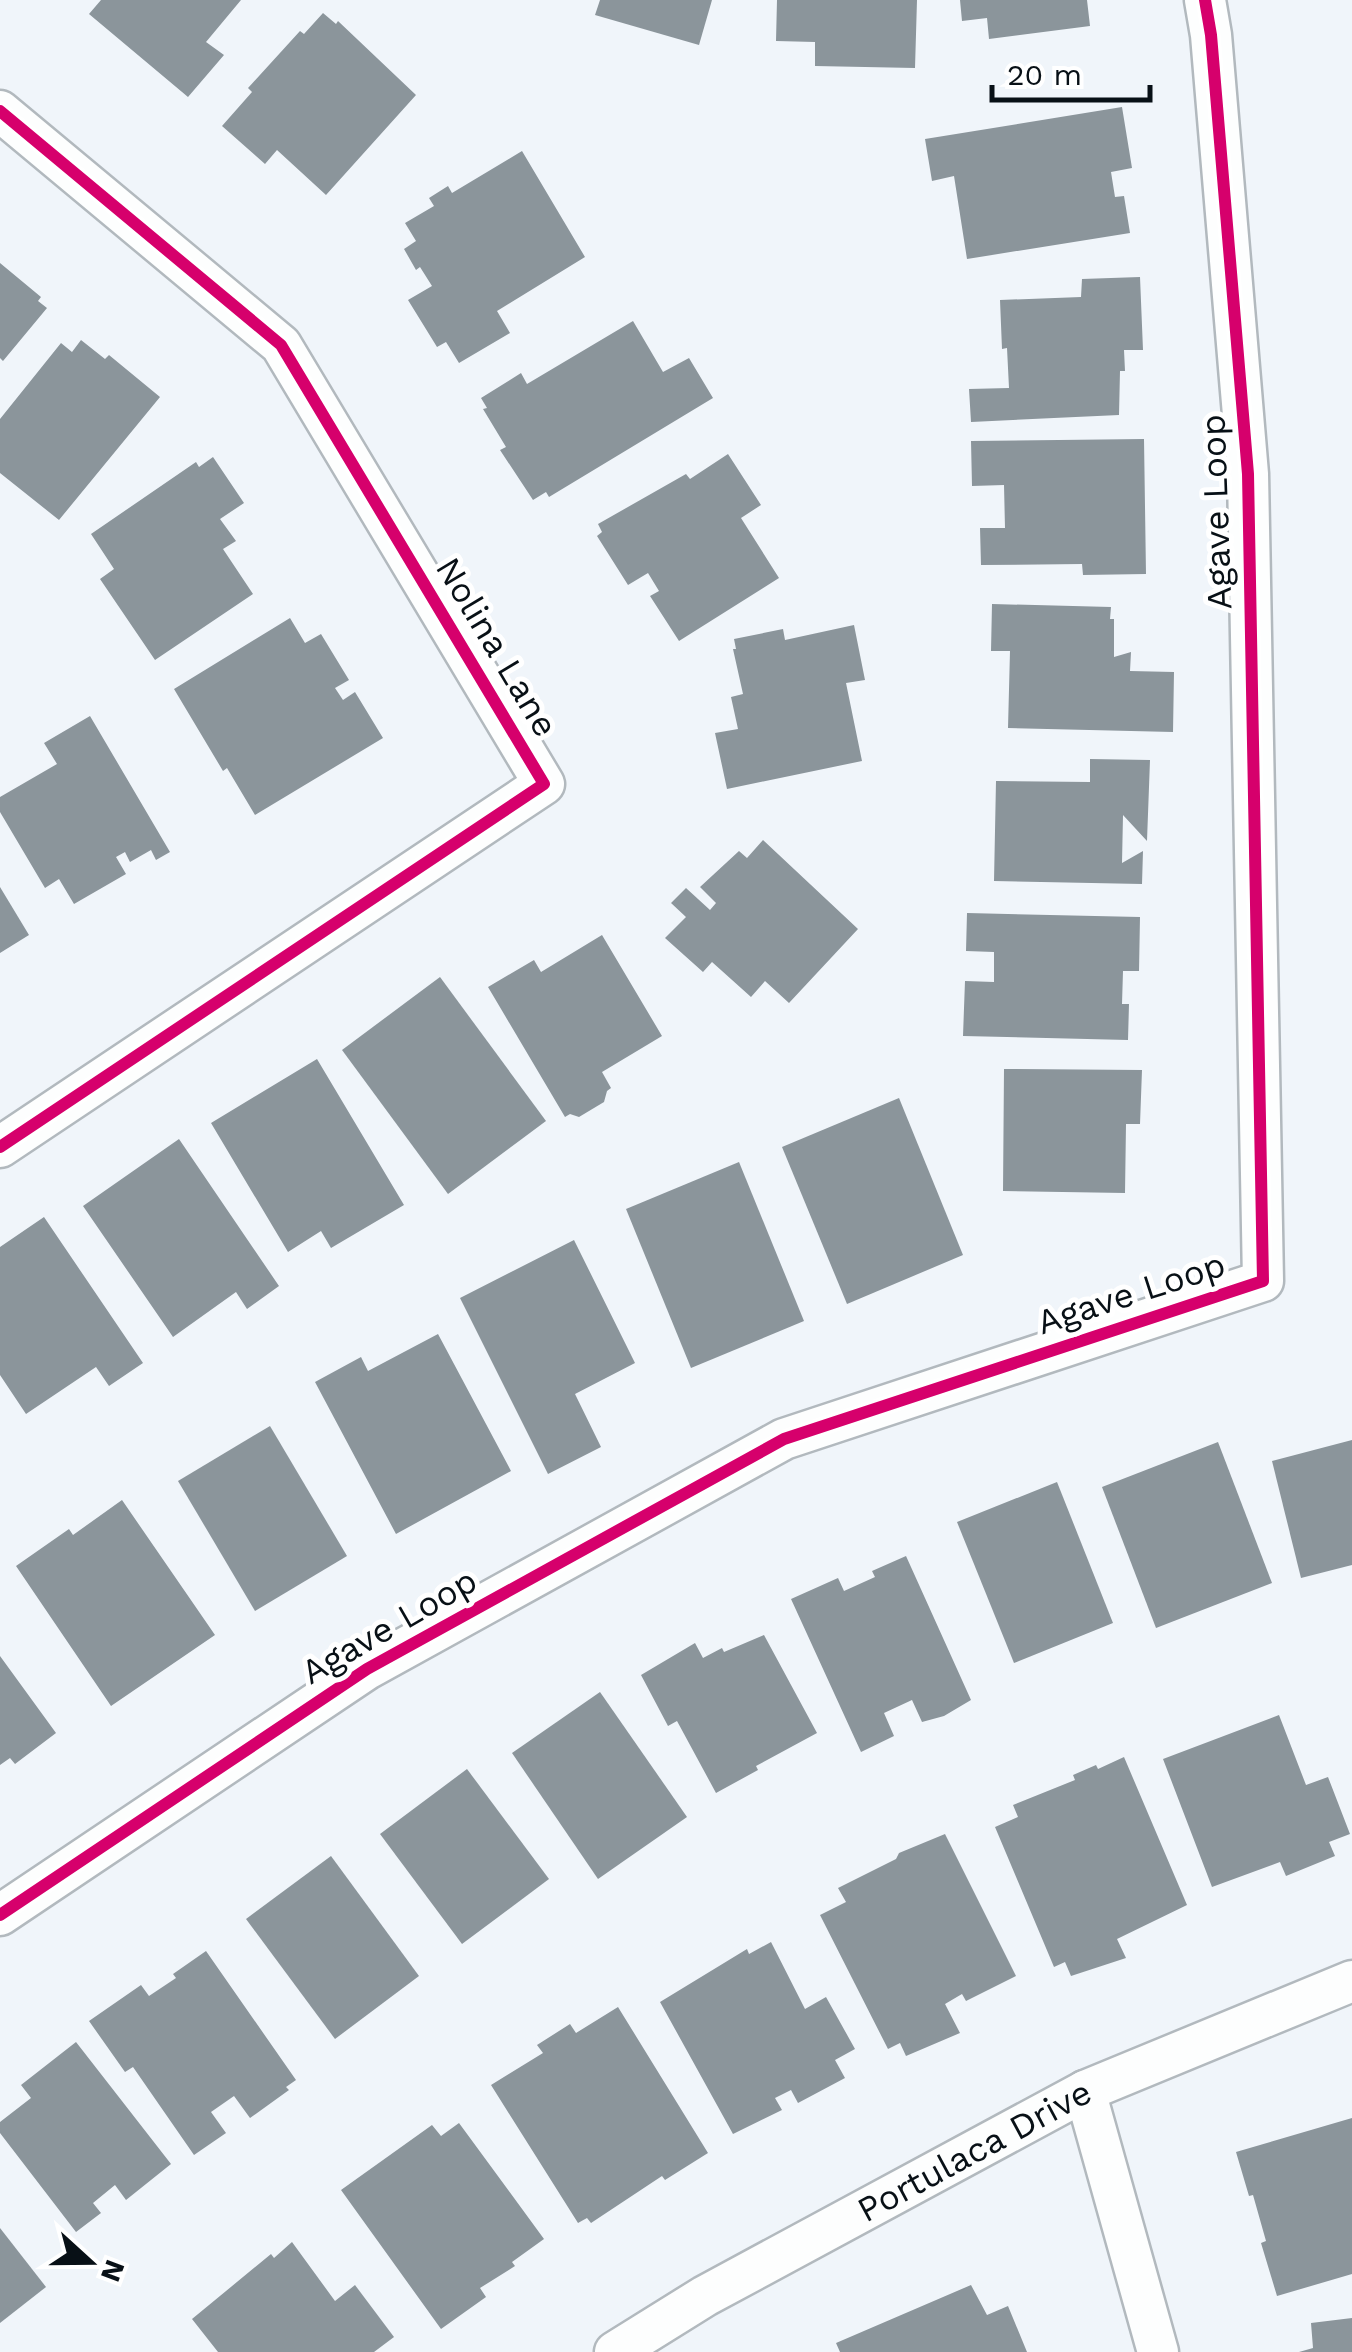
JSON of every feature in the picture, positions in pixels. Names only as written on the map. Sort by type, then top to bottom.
[{"type":"street","name":"Agave Loop","points":[[0,1915],[367,1669],[784,1439],[1263,1281],[1248,474],[1205,0]]},
{"type":"street","name":"Nolina Lane","points":[[0,112],[281,345],[544,784],[0,1147]]},
{"type":"street","name":"Portulaca Drive","points":[[614,2352],[705,2296],[1084,2091],[1352,1982]]},
{"type":"street","points":[[1084,2091],[1158,2352]]},
{"type":"building","points":[[101,0],[241,0],[206,42],[224,55],[188,97],[89,14]]},
{"type":"building","points":[[600,0],[712,0],[699,45],[595,15]]},
{"type":"building","points":[[777,0],[917,0],[915,68],[815,66],[815,42],[776,41]]},
{"type":"building","points":[[960,0],[1087,0],[1090,26],[989,39],[987,18],[962,21]]},
{"type":"building","points":[[323,13],[336,24],[338,21],[416,95],[326,195],[277,150],[265,164],[222,126],[252,92],[248,88],[300,31],[304,34]]},
{"type":"building","points":[[1122,107],[1132,168],[1111,172],[1115,197],[1124,196],[1130,233],[967,259],[954,176],[932,181],[925,139]]},
{"type":"building","points":[[522,151],[585,257],[497,311],[510,333],[459,363],[446,342],[437,347],[408,300],[432,286],[420,267],[416,270],[404,249],[416,241],[405,223],[434,206],[429,198],[448,186],[452,193]]},
{"type":"building","points":[[0,263],[41,297],[38,301],[47,308],[3,361],[0,358]]},
{"type":"building","points":[[1140,277],[1143,350],[1124,350],[1119,415],[971,422],[969,389],[1009,388],[1000,300],[1081,297],[1082,279]]},
{"type":"building","points":[[633,321],[663,372],[689,358],[713,398],[549,497],[546,492],[533,500],[500,450],[506,447],[483,409],[487,408],[481,398],[521,373],[527,384]]},
{"type":"building","points":[[81,340],[105,359],[109,355],[160,397],[59,520],[0,473],[0,419],[61,343],[72,352]]},
{"type":"building","points":[[1144,439],[1146,574],[1083,575],[1082,564],[981,565],[980,528],[1005,528],[1004,485],[972,486],[971,441]]},
{"type":"building","points":[[728,454],[761,505],[741,518],[779,578],[679,641],[650,596],[659,591],[648,573],[628,585],[597,536],[602,532],[598,524],[686,474],[690,479]]},
{"type":"building","points":[[213,457],[244,503],[220,519],[236,541],[223,549],[253,594],[155,660],[100,579],[114,569],[91,534],[196,462],[199,467]]},
{"type":"building","points":[[992,604],[1111,607],[1114,657],[1131,652],[1130,671],[1174,672],[1173,732],[1008,728],[1010,651],[991,651]]},
{"type":"building","points":[[290,618],[305,643],[321,634],[349,680],[335,688],[343,700],[355,692],[383,738],[255,815],[227,768],[223,771],[174,689]]},
{"type":"building","points":[[854,625],[865,680],[846,683],[862,761],[727,789],[715,733],[738,729],[731,697],[743,694],[734,639],[783,629],[785,640]]},
{"type":"building","points":[[90,716],[170,852],[156,860],[151,850],[130,862],[125,852],[116,857],[126,874],[74,904],[59,879],[45,888],[0,812],[0,797],[57,764],[44,743]]},
{"type":"building","points":[[1090,759],[1150,760],[1147,841],[1123,815],[1122,863],[1143,851],[1142,884],[994,881],[996,781],[1090,782]]},
{"type":"building","points":[[763,840],[858,929],[789,1003],[765,981],[751,997],[712,962],[703,972],[665,938],[686,917],[671,903],[686,888],[710,910],[716,903],[700,887],[739,851],[747,858]]},
{"type":"building","points":[[0,887],[29,935],[0,953]]},
{"type":"building","points":[[967,913],[1140,917],[1139,971],[1123,971],[1122,1004],[1129,1004],[1128,1040],[963,1036],[965,981],[994,982],[994,952],[966,951]]},
{"type":"building","points":[[602,935],[662,1036],[602,1072],[611,1088],[604,1102],[579,1117],[565,1117],[488,987],[534,960],[541,972]]},
{"type":"building","points":[[440,977],[546,1121],[448,1194],[342,1050]]},
{"type":"building","points":[[317,1059],[404,1205],[331,1248],[321,1231],[288,1252],[211,1123]]},
{"type":"building","points":[[1004,1069],[1142,1070],[1140,1124],[1126,1124],[1125,1193],[1003,1191]]},
{"type":"building","points":[[899,1098],[963,1255],[847,1304],[782,1147]]},
{"type":"building","points":[[179,1139],[279,1286],[247,1309],[236,1292],[173,1337],[83,1206]]},
{"type":"building","points":[[739,1162],[804,1321],[691,1368],[626,1209]]},
{"type":"building","points":[[44,1217],[143,1363],[109,1386],[96,1367],[26,1414],[0,1375],[0,1247]]},
{"type":"building","points":[[574,1240],[635,1363],[575,1394],[601,1447],[548,1474],[460,1298]]},
{"type":"building","points":[[438,1334],[511,1471],[396,1534],[315,1382],[361,1357],[368,1371]]},
{"type":"building","points":[[270,1426],[347,1556],[255,1611],[178,1481]]},
{"type":"building","points":[[1352,1440],[1352,1565],[1301,1578],[1272,1461]]},
{"type":"building","points":[[1218,1442],[1272,1583],[1156,1628],[1102,1487]]},
{"type":"building","points":[[1057,1482],[1113,1623],[1014,1663],[957,1522]]},
{"type":"building","points":[[122,1500],[215,1635],[111,1706],[16,1566],[69,1529],[73,1535]]},
{"type":"building","points":[[906,1556],[971,1700],[944,1716],[922,1722],[912,1700],[884,1713],[894,1736],[861,1752],[791,1599],[838,1578],[844,1591],[875,1577],[872,1571]]},
{"type":"building","points":[[764,1635],[817,1733],[716,1793],[677,1721],[668,1726],[641,1675],[695,1643],[703,1658]]},
{"type":"building","points":[[0,1656],[56,1733],[15,1764],[10,1758],[0,1765]]},
{"type":"building","points":[[600,1692],[687,1817],[598,1879],[512,1753]]},
{"type":"building","points":[[1279,1715],[1306,1785],[1328,1777],[1350,1834],[1329,1842],[1335,1856],[1286,1876],[1280,1862],[1212,1887],[1163,1759]]},
{"type":"building","points":[[1124,1757],[1187,1905],[1117,1939],[1126,1958],[1071,1976],[1065,1962],[1054,1967],[995,1827],[1018,1817],[1013,1805],[1075,1780],[1073,1775],[1096,1765],[1098,1769]]},
{"type":"building","points":[[467,1769],[549,1879],[462,1944],[380,1834]]},
{"type":"building","points":[[945,1834],[1016,1976],[966,2001],[962,1994],[945,2004],[960,2033],[906,2056],[900,2043],[888,2049],[820,1915],[846,1902],[838,1888],[896,1859],[899,1853]]},
{"type":"building","points":[[331,1856],[419,1976],[335,2039],[246,1919]]},
{"type":"building","points":[[771,1942],[805,2009],[826,1997],[855,2049],[835,2060],[845,2078],[798,2103],[791,2090],[775,2098],[782,2110],[733,2134],[660,2002],[747,1949],[749,1954]]},
{"type":"building","points":[[206,1951],[296,2080],[286,2087],[289,2090],[250,2118],[234,2096],[211,2112],[226,2133],[194,2155],[133,2067],[125,2072],[89,2021],[141,1985],[149,1996]]},
{"type":"building","points":[[618,2007],[708,2153],[665,2180],[662,2176],[591,2223],[587,2218],[578,2223],[491,2085],[543,2053],[537,2045],[570,2024],[576,2033]]},
{"type":"building","points":[[76,2042],[171,2164],[126,2200],[115,2185],[93,2203],[101,2213],[76,2232],[0,2133],[0,2122],[31,2098],[21,2085]]},
{"type":"building","points":[[1352,2118],[1352,2274],[1277,2296],[1261,2243],[1266,2241],[1253,2195],[1249,2196],[1236,2152]]},
{"type":"building","points":[[459,2123],[544,2239],[512,2262],[515,2266],[480,2288],[486,2297],[441,2329],[341,2190],[432,2125],[441,2136]]},
{"type":"building","points":[[0,2228],[46,2287],[0,2323]]},
{"type":"building","points":[[292,2242],[335,2301],[355,2285],[394,2337],[374,2352],[218,2352],[192,2319],[271,2254],[274,2258]]},
{"type":"building","points":[[971,2285],[987,2315],[1008,2306],[1027,2352],[840,2352],[836,2343]]},
{"type":"building","points":[[1352,2318],[1352,2352],[1299,2352],[1313,2348],[1311,2323]]},
{"type":"cycle path","points":[[0,1915],[367,1669],[784,1439],[1263,1281],[1248,474],[1205,0]]},
{"type":"cycle path","points":[[0,111],[281,345],[544,784],[0,1147]]}]
